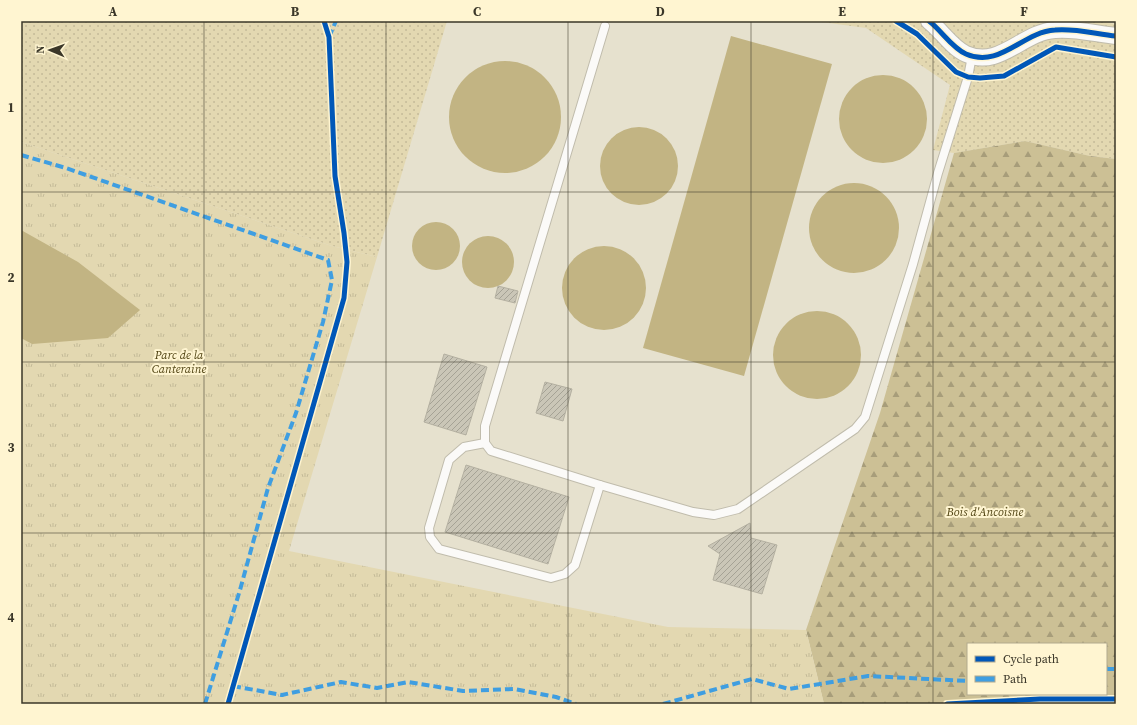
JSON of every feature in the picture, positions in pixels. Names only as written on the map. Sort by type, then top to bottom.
[{"type":"street","points":[[929,21],[964,53],[982,58],[1001,54],[1033,36],[1054,30],[1078,31],[1116,36]]},
{"type":"lane","points":[[605,26],[485,426],[485,443],[491,451],[693,512],[714,515],[738,509],[855,429],[865,417],[914,264],[938,173],[968,77],[972,56]]},
{"type":"lane","points":[[485,443],[464,447],[449,460],[429,528],[430,537],[439,549],[551,578],[565,574],[576,566],[600,485]]},
{"type":"green space","points":[[21,21],[447,21],[377,257],[332,246],[21,142]]},
{"type":"green space","points":[[814,21],[1099,21],[1116,24],[1116,159],[1090,156],[1025,141],[954,153],[933,150],[950,85],[866,28]]},
{"type":"green space","name":"Bois d'Ancoisne","points":[[1025,141],[1090,156],[1116,159],[1116,704],[824,704],[806,630],[880,413],[954,153]]},
{"type":"green space","name":"Parc de la Canteraine","points":[[21,142],[332,246],[377,257],[289,551],[668,627],[806,630],[824,704],[21,704]]},
{"type":"shaded area","points":[[731,36],[832,64],[744,376],[643,348]]},
{"type":"shaded area","points":[[505,61],[527,65],[545,77],[557,95],[561,117],[557,139],[545,157],[527,169],[505,173],[483,169],[465,157],[453,139],[449,117],[453,95],[465,77],[483,65]]},
{"type":"shaded area","points":[[883,75],[900,78],[914,88],[924,102],[927,119],[924,136],[914,150],[900,160],[883,163],[866,160],[852,150],[842,136],[839,119],[842,102],[852,88],[866,78]]},
{"type":"shaded area","points":[[639,127],[654,130],[661,134],[671,144],[675,151],[678,166],[675,181],[671,188],[661,198],[654,202],[639,205],[624,202],[617,198],[607,188],[603,181],[600,166],[603,151],[607,144],[617,134],[624,130]]},
{"type":"shaded area","points":[[854,183],[871,187],[886,196],[895,211],[899,228],[895,245],[886,260],[871,269],[854,273],[837,269],[822,260],[813,245],[809,228],[813,211],[822,196],[837,187]]},
{"type":"shaded area","points":[[436,222],[445,224],[453,229],[458,237],[460,246],[458,255],[453,263],[445,268],[436,270],[427,268],[419,263],[414,255],[412,246],[414,237],[419,229],[427,224]]},
{"type":"shaded area","points":[[21,230],[78,262],[140,310],[108,338],[32,344],[21,338]]},
{"type":"shaded area","points":[[488,236],[498,238],[506,244],[512,252],[514,262],[512,272],[506,280],[498,286],[488,288],[478,286],[470,280],[464,272],[462,262],[464,252],[470,244],[478,238]]},
{"type":"shaded area","points":[[604,246],[612,247],[627,253],[639,265],[645,280],[645,296],[639,311],[627,323],[612,329],[604,330],[596,329],[581,323],[569,311],[563,296],[562,288],[563,280],[569,265],[581,253],[596,247]]},
{"type":"shaded area","points":[[808,311],[826,311],[842,318],[854,330],[861,346],[861,364],[854,380],[842,392],[826,399],[808,399],[792,392],[780,380],[773,364],[773,346],[780,330],[792,318]]},
{"type":"building","points":[[498,286],[518,291],[515,303],[495,298]]},
{"type":"building","points":[[444,354],[487,367],[466,435],[424,422]]},
{"type":"building","points":[[545,382],[572,389],[563,421],[536,413]]},
{"type":"building","points":[[466,465],[569,497],[548,564],[445,532]]},
{"type":"building","points":[[750,523],[751,538],[777,545],[762,594],[713,580],[720,554],[708,546]]},
{"type":"marked path","points":[[329,37],[336,21]]},
{"type":"marked path","points":[[21,155],[66,168],[328,260],[332,280],[323,322],[296,413],[268,488],[240,590],[205,704]]},
{"type":"marked path","points":[[1107,669],[1116,669]]},
{"type":"marked path","points":[[663,704],[752,679],[789,689],[868,676],[967,681]]},
{"type":"marked path","points":[[233,686],[282,695],[341,682],[377,688],[408,682],[463,691],[514,689],[556,697],[576,704]]},
{"type":"cycle path","points":[[228,704],[344,298],[347,262],[335,176],[329,37],[324,21]]},
{"type":"cycle path","points":[[896,21],[917,34],[956,72],[968,77],[980,78],[1004,76],[1056,47],[1116,57]]},
{"type":"cycle path","points":[[929,21],[956,48],[966,54],[978,57],[990,57],[1000,54],[1043,32],[1055,30],[1078,30],[1116,36]]},
{"type":"cycle path","points":[[947,704],[1040,699],[1116,699]]}]
